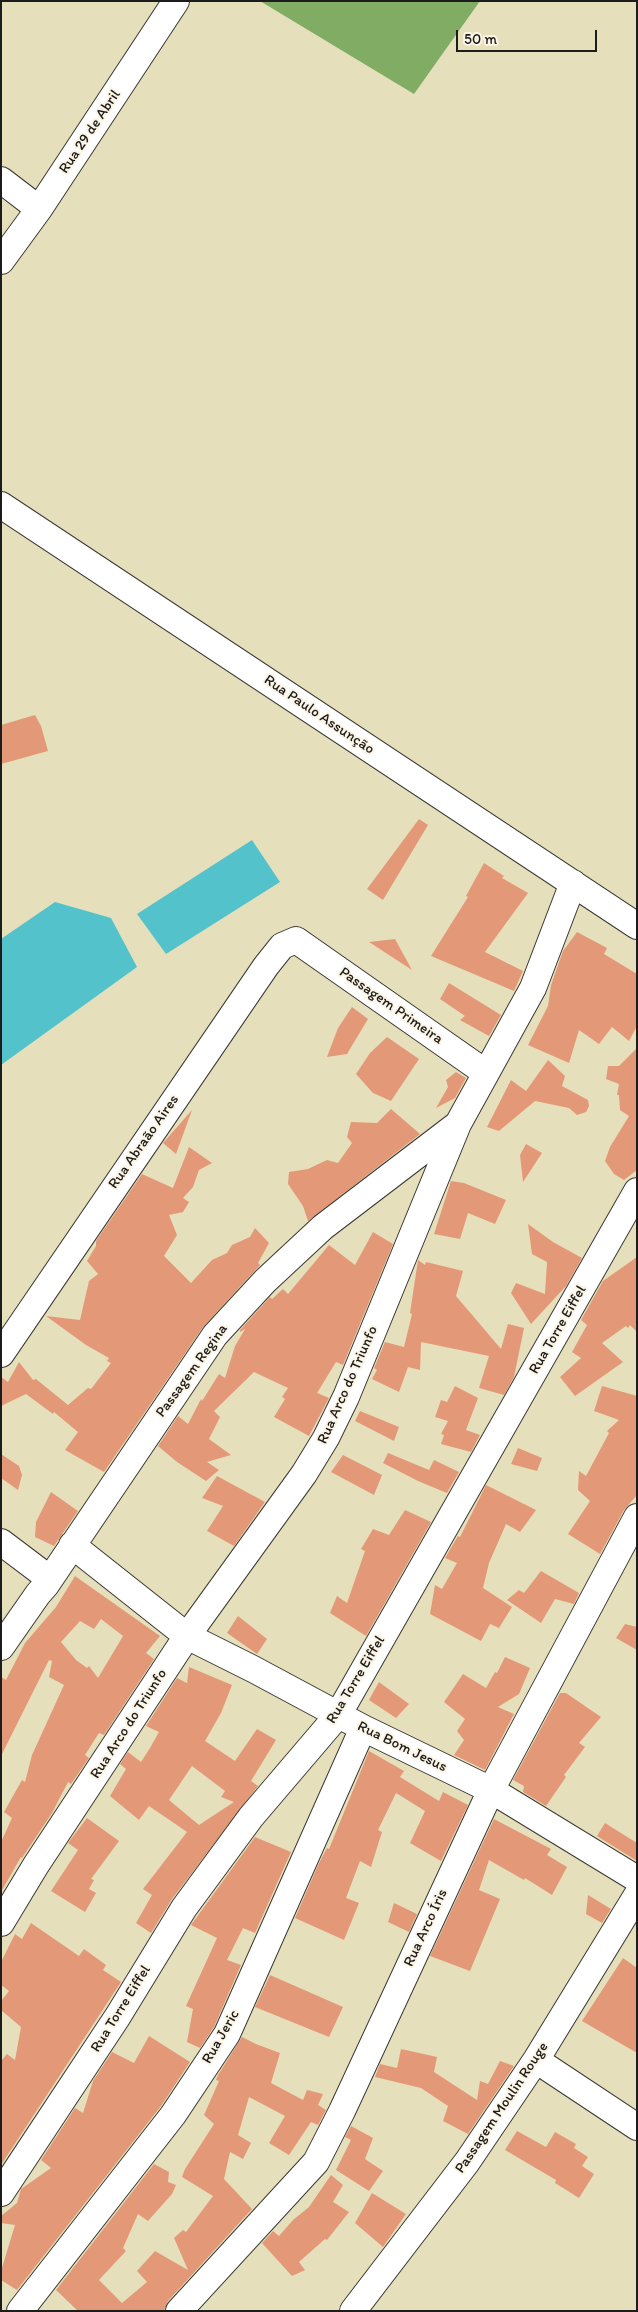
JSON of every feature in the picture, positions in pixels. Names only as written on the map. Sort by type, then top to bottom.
[{"type":"street","name":"Rua 29 de Abril","points":[[1,261],[38,209],[176,1]]},
{"type":"street","points":[[1,180],[38,209]]},
{"type":"street","name":"Rua Paulo Assunção","points":[[1,505],[637,926]]},
{"type":"street","name":"Rua Arco do Triunfo","points":[[1,1923],[36,1865],[187,1636],[304,1474],[326,1438],[346,1396],[458,1124],[533,988],[573,883]]},
{"type":"street","name":"Passagem Primeira","points":[[296,940],[486,1073]]},
{"type":"street","name":"Rua Abraão Aires","points":[[1,1354],[266,966],[282,946],[296,940]]},
{"type":"street","name":"Passagem Regina","points":[[1,1648],[50,1579],[215,1335],[265,1280],[322,1227],[458,1124]]},
{"type":"street","name":"Rua Torre Eiffel","points":[[1,2193],[120,2013],[184,1908],[251,1817],[338,1715],[637,1191]]},
{"type":"street","name":"Rua Arco Íris","points":[[179,2311],[316,2162],[342,2111],[491,1790],[637,1518]]},
{"type":"street","points":[[1,1542],[50,1579]]},
{"type":"street","name":"Rua Bom Jesus","points":[[72,1545],[187,1636],[363,1728],[491,1790],[637,1879]]},
{"type":"street","name":"Rua Jeric","points":[[20,2311],[173,2115],[227,2034],[363,1728]]},
{"type":"street","name":"Passagem Moulin Rouge","points":[[353,2311],[467,2162],[628,1929],[637,1895]]},
{"type":"street","points":[[536,2060],[637,2127]]},
{"type":"green space","points":[[260,1],[480,1],[414,94]]},
{"type":"water","points":[[252,840],[280,882],[166,954],[137,914]]},
{"type":"water","points":[[55,902],[111,918],[137,967],[1,1065],[1,939]]},
{"type":"building","points":[[35,715],[41,726],[48,751],[1,764],[1,725]]},
{"type":"building","points":[[419,819],[428,825],[383,900],[367,889]]},
{"type":"building","points":[[484,863],[504,876],[502,878],[528,893],[485,952],[523,971],[514,991],[431,956],[468,897],[466,896]]},
{"type":"building","points":[[577,932],[607,948],[604,954],[637,974],[637,1026],[629,1041],[612,1027],[599,1044],[579,1030],[569,1063],[528,1045],[548,1006],[551,985],[563,951]]},
{"type":"building","points":[[395,939],[412,970],[369,942]]},
{"type":"building","points":[[449,983],[501,1015],[489,1036],[460,1020],[465,1016],[440,999]]},
{"type":"building","points":[[352,1007],[368,1019],[347,1054],[327,1057],[338,1028]]},
{"type":"building","points":[[387,1037],[419,1059],[391,1101],[373,1093],[356,1074],[370,1053]]},
{"type":"building","points":[[637,1048],[637,1170],[624,1180],[614,1174],[605,1161],[610,1147],[629,1116],[620,1110],[619,1095],[617,1095],[619,1084],[606,1079],[608,1066],[619,1066]]},
{"type":"building","points":[[548,1060],[565,1076],[562,1086],[588,1100],[589,1106],[586,1112],[577,1115],[569,1108],[535,1101],[499,1131],[487,1127],[511,1080],[526,1091]]},
{"type":"building","points":[[456,1072],[466,1078],[455,1098],[436,1108],[448,1087],[446,1080]]},
{"type":"building","points":[[391,1109],[420,1134],[308,1221],[303,1206],[288,1184],[289,1172],[308,1169],[327,1160],[338,1163],[352,1143],[347,1137],[351,1122],[377,1123]]},
{"type":"building","points":[[192,1110],[176,1154],[163,1143]]},
{"type":"building","points":[[526,1144],[542,1153],[523,1182],[520,1155]]},
{"type":"building","points":[[189,1147],[212,1163],[199,1170],[193,1187],[183,1198],[189,1202],[183,1212],[169,1215],[177,1235],[164,1256],[191,1283],[212,1260],[227,1253],[232,1245],[250,1237],[255,1228],[269,1243],[258,1263],[260,1265],[203,1327],[104,1472],[65,1450],[78,1432],[54,1412],[53,1414],[26,1394],[1,1406],[1,1377],[8,1382],[19,1362],[33,1380],[36,1379],[68,1405],[88,1388],[91,1389],[111,1363],[107,1361],[109,1358],[86,1345],[46,1316],[80,1320],[89,1281],[98,1274],[87,1261],[96,1246],[96,1241],[142,1174],[173,1188]]},
{"type":"building","points":[[451,1181],[464,1183],[506,1200],[495,1224],[468,1213],[460,1239],[434,1234]]},
{"type":"building","points":[[528,1224],[553,1242],[582,1258],[566,1286],[531,1324],[511,1293],[516,1283],[545,1294],[547,1262],[532,1254]]},
{"type":"building","points":[[373,1232],[393,1244],[343,1365],[336,1362],[317,1393],[329,1398],[309,1436],[274,1417],[285,1399],[282,1397],[288,1388],[254,1372],[214,1411],[220,1417],[209,1439],[231,1455],[207,1462],[219,1470],[206,1481],[177,1462],[158,1446],[178,1416],[188,1424],[201,1399],[202,1401],[219,1374],[225,1378],[235,1346],[245,1329],[240,1332],[240,1330],[270,1297],[272,1299],[283,1289],[288,1294],[329,1245],[355,1265]]},
{"type":"building","points":[[637,1257],[637,1332],[630,1325],[628,1328],[626,1326],[602,1343],[623,1362],[575,1396],[560,1377],[581,1358],[572,1352],[587,1325],[581,1320],[603,1281]]},
{"type":"building","points":[[418,1260],[425,1265],[426,1262],[463,1271],[456,1296],[501,1349],[508,1324],[524,1328],[514,1377],[504,1395],[479,1388],[489,1356],[421,1342],[420,1370],[408,1367],[399,1392],[372,1379],[377,1370],[374,1368],[385,1342],[404,1347],[412,1314],[410,1313]]},
{"type":"building","points":[[455,1386],[478,1398],[466,1430],[480,1435],[471,1452],[441,1444],[444,1435],[441,1434],[448,1421],[435,1417],[441,1400],[447,1402]]},
{"type":"building","points":[[602,1386],[637,1396],[637,1495],[624,1510],[600,1554],[568,1534],[590,1501],[578,1490],[579,1471],[586,1476],[609,1433],[607,1431],[619,1420],[594,1411]]},
{"type":"building","points":[[360,1411],[399,1427],[394,1441],[355,1421]]},
{"type":"building","points":[[518,1448],[542,1458],[537,1471],[511,1464]]},
{"type":"building","points":[[388,1453],[429,1470],[434,1460],[459,1472],[447,1493],[383,1463]]},
{"type":"building","points":[[1,1454],[19,1466],[22,1475],[18,1490],[1,1478]]},
{"type":"building","points":[[343,1455],[382,1475],[374,1495],[331,1472]]},
{"type":"building","points":[[217,1476],[265,1502],[234,1546],[207,1531],[223,1506],[202,1498]]},
{"type":"building","points":[[486,1485],[536,1510],[520,1532],[506,1524],[489,1563],[483,1588],[512,1607],[499,1628],[490,1624],[481,1641],[430,1614],[435,1585],[442,1589],[457,1563],[445,1558],[458,1536],[460,1537]]},
{"type":"building","points":[[51,1492],[78,1511],[54,1546],[35,1537],[36,1522]]},
{"type":"building","points":[[405,1510],[431,1522],[366,1636],[330,1613],[337,1596],[347,1603],[365,1551],[361,1549],[373,1529],[389,1535]]},
{"type":"building","points":[[541,1571],[579,1593],[574,1604],[555,1599],[541,1623],[507,1600],[519,1590],[524,1593]]},
{"type":"building","points":[[75,1576],[160,1636],[146,1653],[154,1659],[104,1735],[99,1733],[85,1755],[89,1758],[71,1784],[68,1782],[52,1813],[21,1857],[1,1892],[1,1842],[12,1818],[4,1812],[22,1780],[25,1782],[32,1755],[64,1685],[49,1677],[52,1661],[49,1660],[1,1756],[1,1677],[6,1680],[25,1643],[56,1607]],"holes":[[[101,1619],[123,1636],[98,1678],[89,1666],[87,1668],[76,1660],[61,1642],[80,1621],[94,1629]]]},
{"type":"building","points":[[238,1616],[267,1639],[257,1654],[227,1633]]},
{"type":"building","points":[[625,1624],[637,1627],[637,1650],[616,1638]]},
{"type":"building","points":[[505,1657],[530,1668],[519,1694],[498,1707],[514,1714],[485,1770],[454,1755],[464,1740],[457,1731],[465,1719],[444,1702],[463,1674],[486,1688],[495,1672],[497,1673]]},
{"type":"building","points":[[189,1667],[232,1685],[221,1713],[205,1741],[235,1761],[257,1729],[276,1740],[251,1781],[258,1786],[172,1899],[151,1933],[136,1923],[152,1895],[143,1889],[187,1832],[149,1806],[139,1820],[110,1796],[126,1769],[120,1764],[128,1752],[141,1762],[150,1748],[159,1732],[146,1726],[177,1678],[187,1683]],"holes":[[[192,1766],[225,1791],[221,1797],[234,1802],[199,1825],[169,1800]]]},
{"type":"building","points":[[379,1682],[409,1704],[396,1718],[369,1700]]},
{"type":"building","points":[[560,1693],[566,1693],[601,1717],[579,1743],[585,1747],[564,1775],[566,1777],[546,1806],[523,1792],[524,1786],[513,1780]]},
{"type":"building","points":[[369,1751],[404,1771],[400,1777],[439,1801],[443,1792],[468,1805],[441,1861],[410,1843],[425,1811],[396,1793],[378,1830],[382,1832],[371,1867],[360,1861],[346,1898],[359,1903],[344,1940],[295,1918],[319,1863],[327,1848],[329,1849]]},
{"type":"building","points":[[87,1818],[119,1841],[91,1879],[94,1880],[89,1889],[96,1893],[85,1912],[51,1891],[78,1850],[68,1843]]},
{"type":"building","points":[[494,1819],[551,1849],[547,1855],[567,1867],[552,1895],[525,1878],[524,1880],[489,1860],[479,1890],[500,1899],[470,1971],[430,1956]]},
{"type":"building","points":[[605,1823],[637,1843],[637,1861],[597,1836]]},
{"type":"building","points":[[255,1837],[291,1852],[255,1933],[243,1928],[227,1960],[241,1965],[214,2027],[200,2048],[187,2042],[193,2009],[186,2006],[217,1938],[191,1925]]},
{"type":"building","points":[[588,1895],[611,1909],[602,1923],[586,1914]]},
{"type":"building","points":[[394,1903],[417,1914],[409,1932],[388,1922]]},
{"type":"building","points":[[31,1923],[79,1956],[84,1949],[106,1965],[103,1970],[121,1982],[1,2165],[1,2061],[7,2054],[15,2060],[21,2027],[1,2010],[1,2001],[9,1991],[1,1985],[1,1962],[15,1934],[22,1939]]},
{"type":"building","points":[[623,1958],[637,1968],[637,2053],[582,2021]]},
{"type":"building","points":[[270,1975],[343,2007],[329,2037],[255,2007]]},
{"type":"building","points":[[149,2036],[190,2062],[161,2106],[17,2290],[1,2280],[1,2271],[15,2225],[1,2223],[1,2216],[17,2203],[21,2189],[51,2168],[41,2160],[75,2108],[83,2113],[93,2081],[112,2052],[134,2063]]},
{"type":"building","points":[[242,2037],[280,2053],[271,2083],[303,2100],[307,2090],[323,2094],[318,2105],[326,2110],[318,2125],[311,2122],[289,2155],[269,2143],[285,2116],[249,2097],[238,2135],[251,2143],[243,2159],[230,2152],[224,2179],[252,2209],[168,2301],[164,2311],[78,2311],[56,2290],[154,2164],[169,2172],[168,2182],[176,2185],[172,2194],[148,2221],[138,2214],[123,2248],[126,2251],[99,2280],[122,2303],[147,2282],[137,2271],[155,2251],[188,2270],[174,2238],[183,2230],[186,2232],[213,2196],[182,2177],[185,2169],[214,2124],[204,2115],[219,2081],[216,2080],[218,2075]]},
{"type":"building","points":[[401,2049],[437,2057],[434,2072],[477,2100],[480,2081],[488,2084],[500,2061],[514,2066],[468,2134],[443,2121],[448,2106],[421,2088],[375,2077],[380,2064],[397,2068]]},
{"type":"building","points":[[351,2126],[373,2138],[365,2159],[383,2171],[369,2191],[336,2170],[351,2140],[345,2137]]},
{"type":"building","points":[[517,2131],[546,2147],[555,2132],[576,2144],[574,2148],[588,2157],[582,2166],[594,2174],[579,2198],[555,2183],[556,2180],[505,2150]]},
{"type":"building","points":[[331,2175],[343,2185],[333,2202],[349,2212],[327,2240],[325,2239],[299,2262],[305,2270],[292,2276],[262,2243],[273,2231],[279,2236],[293,2220],[309,2207]]},
{"type":"building","points":[[372,2193],[406,2214],[383,2247],[355,2223]]}]
